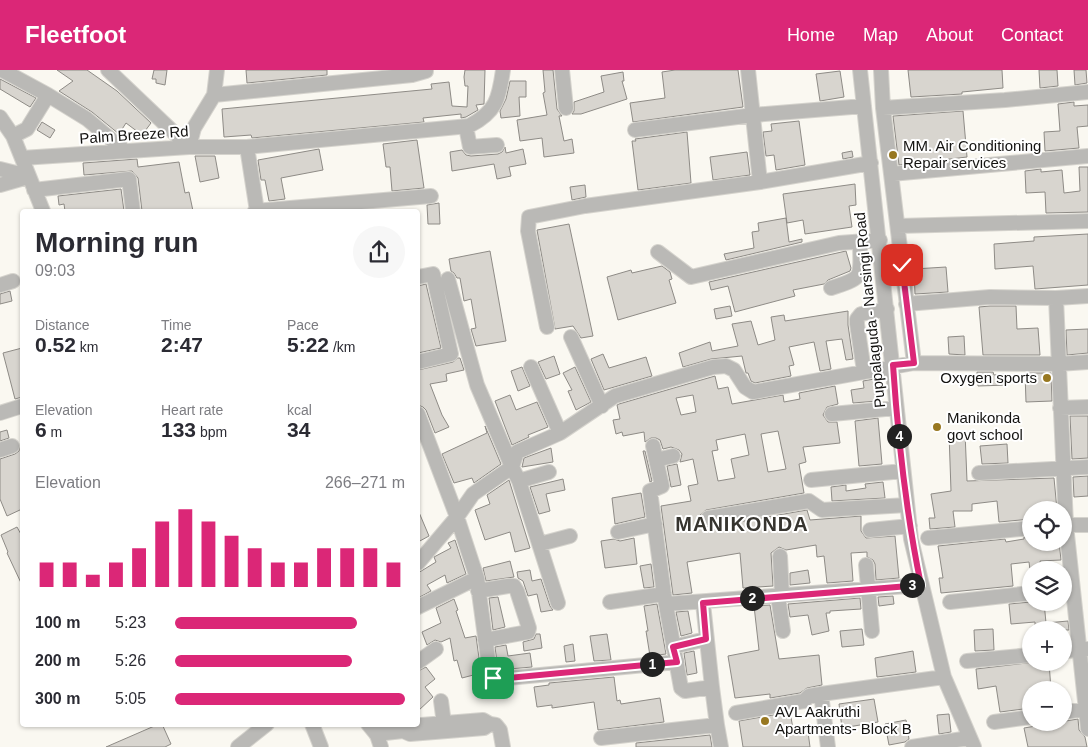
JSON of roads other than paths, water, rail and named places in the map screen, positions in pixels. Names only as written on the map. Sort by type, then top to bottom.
[{"type":"street","points":[[2,70],[87,119],[125,151]]},
{"type":"street","points":[[108,70],[189,147],[194,128],[214,96],[217,70]]},
{"type":"street","points":[[214,96],[412,75],[426,72],[426,70]]},
{"type":"street","points":[[497,145],[470,147],[466,127],[488,114],[500,94],[502,70]]},
{"type":"street","points":[[562,70],[566,108]]},
{"type":"street","points":[[748,70],[760,182]]},
{"type":"street","name":"Puppalaguda - Narsingi Road","points":[[860,70],[910,526],[921,585],[944,677],[972,743]]},
{"type":"street","points":[[881,70],[883,108],[914,363]]},
{"type":"street","points":[[883,108],[1088,92]]},
{"type":"street","points":[[13,136],[27,129],[48,95]]},
{"type":"street","points":[[635,130],[753,115],[864,106]]},
{"type":"street","points":[[0,117],[13,136],[42,209]]},
{"type":"street","name":"Palm Breeze Rd","points":[[22,158],[189,147],[247,147],[466,127]]},
{"type":"street","points":[[247,147],[256,209]]},
{"type":"street","points":[[891,174],[1088,156]]},
{"type":"street","points":[[548,327],[528,231],[529,217],[586,206],[760,182],[871,163]]},
{"type":"street","points":[[0,169],[28,176]]},
{"type":"street","points":[[0,185],[28,176]]},
{"type":"street","points":[[34,190],[129,179],[133,209]]},
{"type":"street","points":[[279,209],[431,196]]},
{"type":"street","points":[[898,226],[1088,222]]},
{"type":"street","points":[[658,252],[691,277],[839,243],[880,240]]},
{"type":"street","points":[[831,288],[854,281],[860,273],[860,242]]},
{"type":"street","points":[[420,277],[433,274],[451,354],[420,362]]},
{"type":"street","points":[[448,279],[477,385],[512,467],[520,481],[558,603]]},
{"type":"street","points":[[906,304],[990,297],[1056,298],[1088,296]]},
{"type":"street","points":[[1056,298],[1064,501]]},
{"type":"street","points":[[864,371],[857,319],[861,314],[887,309]]},
{"type":"street","points":[[571,338],[602,406]]},
{"type":"street","points":[[420,561],[457,517],[473,494],[512,467],[517,452],[560,433],[615,396],[713,367],[726,366],[734,370],[746,387],[753,392],[893,365],[914,363],[1058,364],[1088,362]]},
{"type":"street","points":[[531,367],[560,433]]},
{"type":"street","points":[[0,413],[20,407]]},
{"type":"street","points":[[1060,408],[1088,407]]},
{"type":"street","points":[[832,414],[896,408]]},
{"type":"street","points":[[420,419],[457,517],[478,584],[490,674],[493,678],[677,662]]},
{"type":"street","points":[[653,446],[662,486],[650,491],[680,688],[685,691],[712,687]]},
{"type":"street","points":[[656,460],[673,456]]},
{"type":"street","points":[[980,473],[1088,467]]},
{"type":"street","points":[[811,480],[903,471]]},
{"type":"street","points":[[520,481],[549,472]]},
{"type":"street","points":[[708,518],[809,501],[822,510],[907,505]]},
{"type":"street","points":[[618,532],[655,524]]},
{"type":"street","points":[[1072,525],[1088,525]]},
{"type":"street","points":[[870,530],[910,526]]},
{"type":"street","points":[[928,538],[1022,529]]},
{"type":"street","points":[[540,544],[570,536]]},
{"type":"street","points":[[780,556],[780,596],[783,631]]},
{"type":"street","points":[[866,564],[872,631]]},
{"type":"street","points":[[420,606],[478,584],[514,586],[529,628],[528,632],[485,640]]},
{"type":"street","points":[[610,602],[665,599],[703,603],[921,585]]},
{"type":"street","points":[[950,602],[1022,595]]},
{"type":"street","points":[[703,603],[721,747]]},
{"type":"street","points":[[1072,606],[1083,649],[1088,729]]},
{"type":"street","points":[[673,647],[706,639]]},
{"type":"street","points":[[420,661],[436,649]]},
{"type":"street","points":[[968,662],[1022,656]]},
{"type":"street","points":[[736,713],[804,701],[809,696],[944,677]]},
{"type":"street","points":[[821,694],[828,747]]},
{"type":"street","points":[[441,700],[444,727]]},
{"type":"street","points":[[1072,711],[1086,709]]},
{"type":"street","points":[[994,722],[1022,718]]},
{"type":"street","points":[[372,729],[403,731],[410,734],[444,727],[467,725],[484,728],[490,724],[496,725],[500,730],[503,747]]},
{"type":"street","points":[[601,738],[717,725]]},
{"type":"street","points":[[238,747],[263,727]]},
{"type":"street","points":[[313,727],[321,747]]},
{"type":"street","points":[[372,729],[381,747]]},
{"type":"street","points":[[912,747],[972,743]]},
{"type":"place","name":"MM. Air Conditioning Repair services","points":[[893,155]]},
{"type":"place","name":"Oxygen sports","points":[[1047,378]]},
{"type":"place","name":"Manikonda govt school","points":[[937,427]]},
{"type":"place","name":"AVL Aakruthi Apartments- Block B","points":[[765,721]]},
{"type":"district","name":"MANIKONDA","points":[[742,524]]}]
